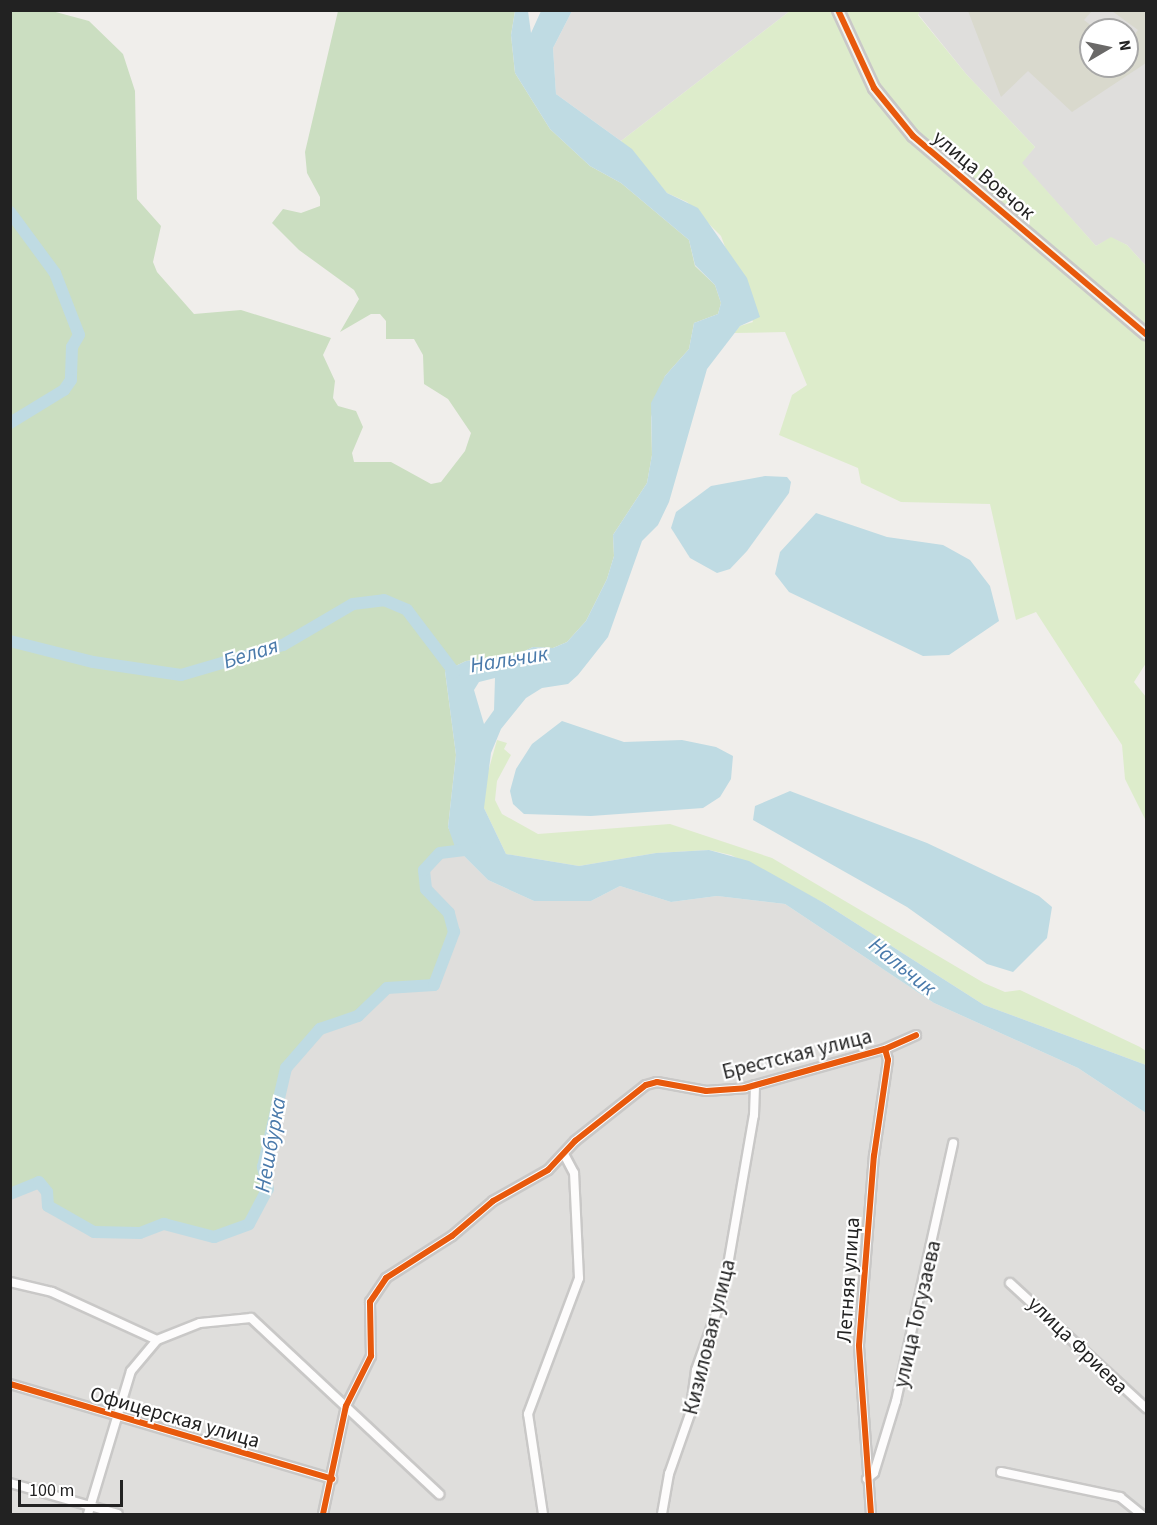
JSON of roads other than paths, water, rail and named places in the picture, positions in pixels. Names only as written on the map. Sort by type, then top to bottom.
[{"type":"street","name":"улица Вовчок","points":[[838,10],[874,88],[913,136],[1146,334]]},
{"type":"street","name":"Брестская улица","points":[[323,1515],[346,1406],[370,1362],[369,1306],[378,1286],[452,1236],[493,1201],[542,1174],[650,1083],[706,1091],[755,1085],[885,1048],[916,1035]]},
{"type":"street","name":"Летняя улица","points":[[871,1515],[859,1345],[874,1155],[888,1060],[885,1048]]},
{"type":"street","name":"Кизиловая улица","points":[[662,1515],[669,1474],[690,1414],[696,1370],[723,1294],[754,1115],[755,1085]]},
{"type":"street","name":"улица Тогузаева","points":[[867,1479],[874,1473],[896,1401],[953,1143]]},
{"type":"street","points":[[543,1515],[528,1414],[579,1278],[574,1173],[564,1154]]},
{"type":"street","points":[[10,1282],[52,1292],[157,1340]]},
{"type":"street","name":"улица Фриева","points":[[1010,1283],[1146,1408]]},
{"type":"street","points":[[88,1515],[131,1371],[157,1340],[200,1323],[251,1318],[439,1494]]},
{"type":"street","name":"Офицерская улица","points":[[10,1384],[116,1418],[332,1479]]},
{"type":"street","points":[[1001,1472],[1120,1497],[1141,1515]]},
{"type":"street","points":[[10,1483],[118,1515]]},
{"type":"water","name":"Нальчик","points":[[515,11],[528,11],[531,33],[541,11],[572,11],[553,48],[556,94],[632,149],[667,193],[698,208],[747,278],[760,317],[740,326],[707,369],[669,502],[658,525],[642,541],[608,637],[568,684],[542,688],[526,698],[501,729],[491,753],[484,808],[506,854],[579,866],[656,853],[709,850],[749,861],[824,903],[984,1005],[1146,1065],[1146,1113],[1078,1068],[934,1003],[785,904],[717,896],[671,902],[620,886],[591,901],[534,901],[488,880],[455,847],[448,827],[456,755],[445,671],[466,661],[516,655],[533,647],[553,648],[567,642],[586,621],[607,579],[614,556],[613,535],[647,483],[652,455],[651,403],[665,376],[689,349],[694,323],[718,314],[721,303],[715,285],[695,265],[689,240],[621,183],[590,166],[550,129],[515,73],[511,35]],"holes":[[[495,678],[494,710],[484,724],[474,690],[479,682]]]},
{"type":"water","points":[[765,476],[787,477],[791,482],[789,493],[747,551],[730,569],[717,573],[690,558],[671,528],[676,512],[711,486]]},
{"type":"water","points":[[816,513],[887,537],[943,545],[970,560],[990,586],[999,621],[949,655],[923,656],[789,592],[775,574],[780,552]]},
{"type":"water","points":[[562,721],[624,742],[682,740],[716,747],[733,756],[731,779],[720,797],[703,808],[591,816],[524,814],[513,804],[510,791],[516,769],[532,744]]},
{"type":"water","points":[[790,791],[927,843],[1039,896],[1052,907],[1047,938],[1013,972],[987,964],[907,907],[753,820],[755,806]]},
{"type":"waterway","name":"Белая","points":[[10,212],[55,273],[79,335],[72,347],[71,380],[64,390],[10,423]]},
{"type":"waterway","name":"Белая","points":[[10,641],[93,662],[181,675],[283,645],[353,604],[384,600],[407,610],[454,672]]},
{"type":"waterway","name":"Нешбурка","points":[[10,1194],[39,1182],[47,1192],[48,1206],[94,1232],[140,1233],[164,1224],[214,1237],[249,1224],[268,1189],[263,1167],[286,1068],[320,1029],[358,1016],[387,988],[434,985],[454,932],[449,913],[426,889],[424,870],[440,853],[475,849]]}]
